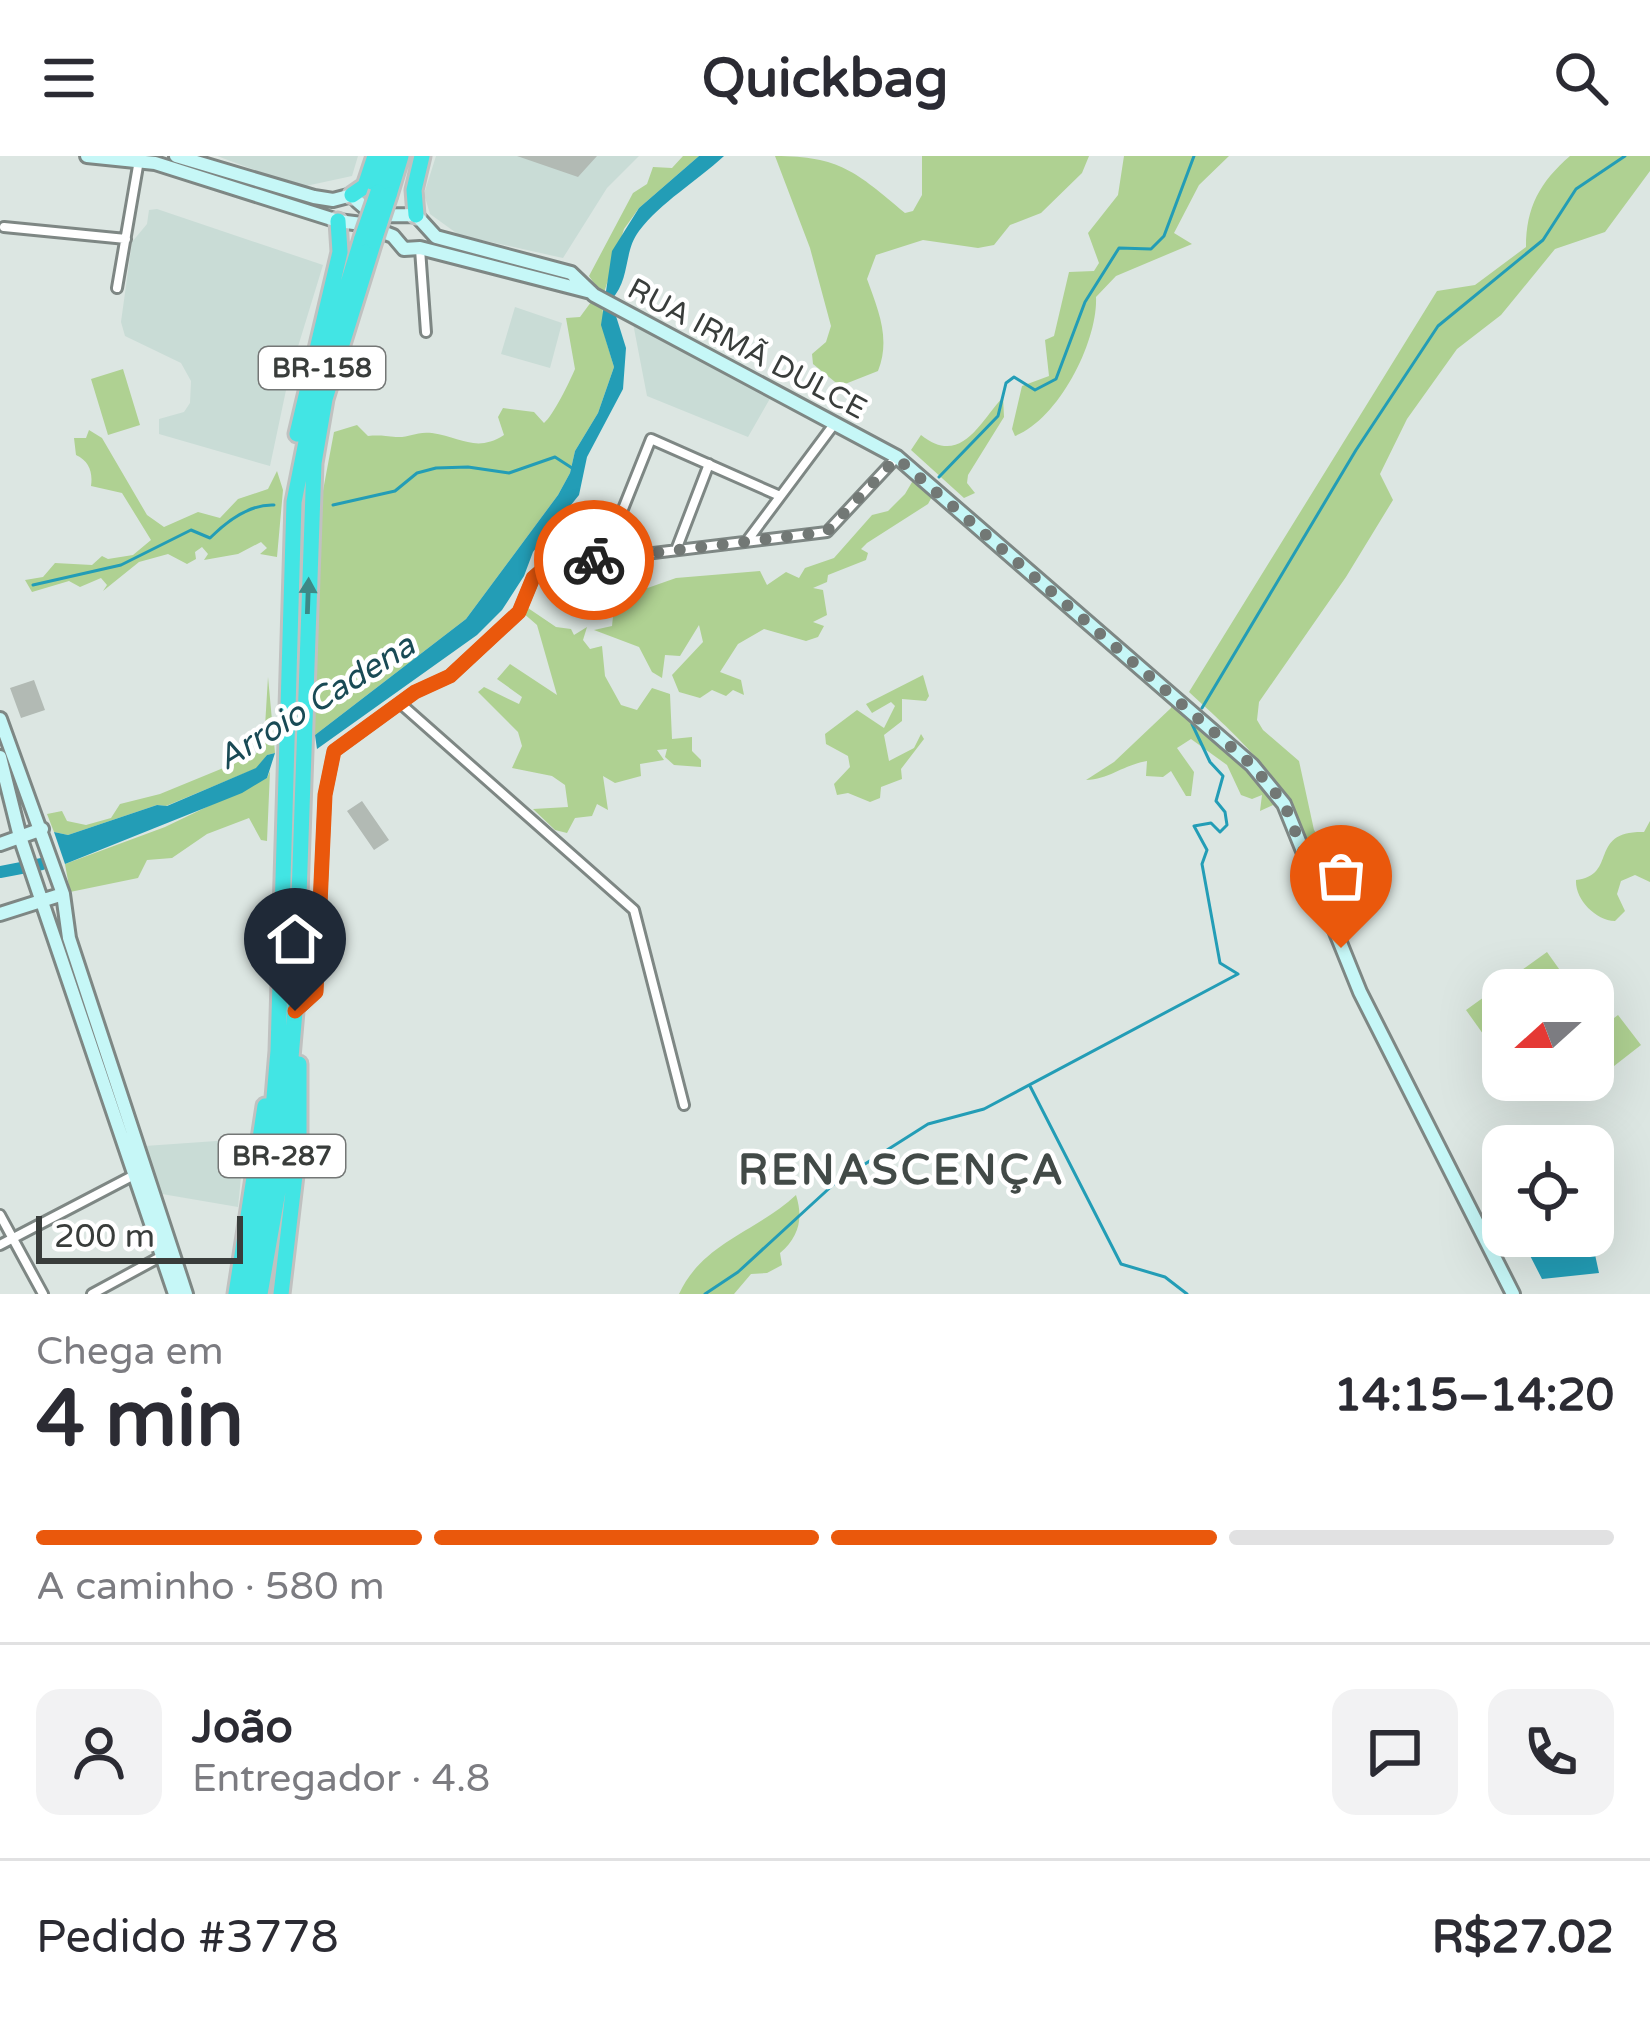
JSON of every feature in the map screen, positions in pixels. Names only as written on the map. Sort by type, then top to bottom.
[{"type":"highway","points":[[356,201],[375,156]]},
{"type":"highway","name":"BR-158","points":[[384,193],[389,156]]},
{"type":"highway","name":"BR-158","points":[[281,1294],[299,1141],[294,1014],[303,771],[296,710],[294,502],[319,377],[401,156]]},
{"type":"highway","points":[[407,217],[422,156]]},
{"type":"highway","points":[[294,502],[292,475],[299,419],[340,252],[342,220]]},
{"type":"highway","name":"BR-158","points":[[236,1294],[271,1070],[278,1051],[285,792],[296,710],[314,463],[325,399],[368,240]]},
{"type":"highway","name":"BR-287","points":[[260,1294],[281,1174],[294,1014]]},
{"type":"highway","name":"BR-287","points":[[247,1294],[268,1168],[278,1051]]},
{"type":"street","name":"RUA IRMÃ DULCE","points":[[87,156],[139,159],[393,236],[404,249],[420,248],[593,293],[897,458],[1206,722],[1284,803],[1360,992],[1513,1294]]},
{"type":"street","points":[[176,156],[407,217],[428,232],[420,248],[426,332]]},
{"type":"street","points":[[117,288],[139,159]]},
{"type":"street","points":[[333,200],[342,220],[356,201]]},
{"type":"street","points":[[393,236],[407,217]]},
{"type":"street","points":[[4,227],[125,239]]},
{"type":"street","name":"RUA IRMÃ DULCE","points":[[428,232],[554,267],[583,280],[593,293]]},
{"type":"street","points":[[536,277],[554,267]]},
{"type":"street","points":[[746,542],[836,423]]},
{"type":"street","points":[[603,559],[651,439],[780,496]]},
{"type":"street","points":[[294,1014],[316,992],[334,751],[415,692],[450,676],[519,612],[533,578],[547,566],[826,532],[897,458]]},
{"type":"street","points":[[676,550],[709,464]]},
{"type":"street","points":[[401,704],[634,910],[684,1105]]},
{"type":"street","points":[[0,718],[62,889],[69,938],[175,1294]]},
{"type":"street","points":[[0,757],[40,896],[186,1294]]},
{"type":"street","points":[[0,844],[44,833]]},
{"type":"street","points":[[0,914],[62,889]]},
{"type":"street","points":[[0,1245],[140,1172]]},
{"type":"street","points":[[0,1215],[44,1294]]},
{"type":"street","points":[[92,1294],[162,1256]]},
{"type":"shaded area","points":[[217,156],[358,156],[352,176],[301,187]]},
{"type":"shaded area","points":[[436,156],[639,156],[607,188],[563,258],[459,235],[430,214],[424,194]]},
{"type":"shaded area","points":[[149,210],[323,265],[289,376],[270,466],[159,434],[159,419],[184,412],[190,403],[191,381],[181,363],[125,336],[121,322],[132,242],[147,224]]},
{"type":"shaded area","points":[[515,307],[562,323],[550,368],[501,354]]},
{"type":"shaded area","points":[[632,318],[772,395],[748,437],[647,396]]},
{"type":"shaded area","points":[[245,1139],[238,1207],[162,1194],[145,1146]]},
{"type":"green space","points":[[683,156],[699,156],[639,208],[624,229],[603,296],[589,276],[633,193],[647,184],[653,167],[672,168]]},
{"type":"green space","points":[[775,156],[816,159],[846,169],[905,213],[913,211],[922,195],[922,156],[1089,156],[1082,173],[1041,213],[1010,225],[994,245],[978,248],[923,240],[876,255],[867,279],[882,324],[882,359],[878,371],[840,386],[813,364],[812,354],[826,342],[831,326],[810,248]]},
{"type":"green space","points":[[1124,156],[1229,156],[1199,185],[1174,233],[1192,244],[1116,276],[1096,297],[1090,335],[1073,377],[1046,413],[1015,436],[1012,429],[1022,386],[1049,376],[1045,340],[1054,336],[1069,272],[1094,271],[1099,263],[1088,233],[1118,195]]},
{"type":"green space","points":[[1570,156],[1650,156],[1650,171],[1605,232],[1555,249],[1501,315],[1457,349],[1407,419],[1380,474],[1393,500],[1259,702],[1257,720],[1263,730],[1299,761],[1314,830],[1334,856],[1316,867],[1266,770],[1189,692],[1437,291],[1475,285],[1526,247],[1537,196]]},
{"type":"green space","points":[[594,298],[602,303],[614,367],[598,413],[575,451],[558,495],[466,619],[315,735],[313,606],[319,512],[334,432],[357,425],[368,436],[432,433],[485,443],[504,435],[498,417],[503,408],[534,412],[544,423],[575,369],[566,318],[580,317]]},
{"type":"green space","points":[[123,369],[140,425],[108,435],[91,379]]},
{"type":"green space","points":[[1003,397],[1004,417],[968,475],[967,483],[975,493],[964,498],[911,450],[921,435],[935,444],[958,444]]},
{"type":"green space","points":[[89,430],[102,438],[147,515],[164,527],[198,512],[220,518],[238,499],[268,489],[277,471],[283,490],[277,557],[260,554],[267,548],[261,542],[238,554],[204,560],[208,554],[202,547],[187,564],[168,554],[139,562],[103,591],[107,585],[101,578],[80,587],[69,581],[32,592],[25,580],[43,577],[55,563],[92,565],[102,556],[133,555],[151,540],[122,493],[91,486],[89,468],[76,455],[74,438],[86,438]]},
{"type":"green space","points":[[915,477],[934,493],[928,504],[867,543],[861,549],[868,553],[866,560],[828,575],[827,582],[813,588],[823,590],[827,615],[813,622],[824,626],[818,637],[806,641],[764,629],[738,644],[720,672],[741,680],[744,695],[733,690],[726,696],[712,690],[700,698],[679,692],[672,675],[703,642],[699,625],[680,656],[665,655],[662,678],[652,672],[639,647],[594,630],[612,626],[614,607],[605,596],[610,589],[639,591],[676,578],[760,571],[767,585],[786,572],[799,578],[805,568],[834,558],[872,515],[888,511]]},
{"type":"green space","points":[[525,606],[556,627],[571,629],[574,635],[587,627],[583,640],[590,649],[602,646],[605,676],[621,705],[637,710],[652,688],[670,694],[672,739],[692,737],[692,751],[701,767],[674,765],[665,757],[667,749],[657,750],[664,760],[640,764],[641,776],[615,783],[603,776],[608,810],[597,804],[592,816],[575,818],[567,833],[555,830],[533,809],[568,807],[565,785],[552,776],[512,768],[522,746],[518,732],[478,692],[484,687],[519,704],[522,697],[497,679],[510,664],[557,695],[537,625],[522,612]]},
{"type":"green space","points":[[923,675],[926,701],[902,699],[902,721],[884,735],[889,761],[914,748],[921,734],[924,739],[901,769],[902,779],[881,787],[880,798],[870,802],[848,793],[837,795],[834,784],[850,767],[848,756],[826,744],[825,734],[857,710],[884,728],[895,706],[891,702],[872,713],[866,704]]},
{"type":"green space","points":[[268,677],[275,753],[257,768],[166,806],[68,835],[54,832],[47,814],[62,811],[67,821],[86,825],[111,818],[120,804],[160,794],[255,755],[264,743]]},
{"type":"green space","points":[[1173,697],[1243,762],[1281,810],[1273,805],[1260,811],[1262,795],[1252,799],[1241,795],[1227,765],[1191,739],[1177,748],[1194,772],[1191,796],[1186,796],[1171,771],[1163,777],[1146,776],[1147,761],[1086,780],[1114,762],[1171,708]]},
{"type":"green space","points":[[270,771],[267,841],[261,840],[249,818],[207,834],[172,858],[147,860],[138,878],[70,892],[65,864],[165,827],[267,778]]},
{"type":"green space","points":[[1650,821],[1650,882],[1635,875],[1621,881],[1617,894],[1625,911],[1615,921],[1600,917],[1583,901],[1576,880],[1597,870],[1615,838],[1644,832]]},
{"type":"green space","points":[[1547,952],[1559,969],[1523,969]]},
{"type":"green space","points":[[1482,999],[1482,1032],[1466,1010]]},
{"type":"green space","points":[[1618,1015],[1641,1045],[1614,1066],[1614,1018]]},
{"type":"green space","points":[[796,1195],[798,1226],[780,1253],[782,1265],[751,1274],[734,1294],[679,1294],[716,1250]]},
{"type":"water","name":"Arroio Cadena","points":[[699,156],[724,156],[639,231],[622,283],[611,300],[626,348],[623,389],[587,457],[579,495],[533,552],[502,610],[477,635],[317,749],[315,735],[466,619],[558,495],[575,451],[598,413],[614,367],[601,325],[612,251],[639,208]]},
{"type":"water","name":"Arroio Cadena","points":[[275,753],[267,778],[242,793],[65,864],[54,832],[68,835],[157,805],[167,806],[256,768]]},
{"type":"water","points":[[1531,1257],[1596,1257],[1599,1273],[1542,1279]]},
{"type":"building","points":[[517,156],[597,156],[578,177]]},
{"type":"building","points":[[34,680],[45,710],[21,718],[10,688]]},
{"type":"building","points":[[362,801],[389,840],[374,850],[347,811]]},
{"type":"waterway","points":[[939,477],[998,416],[1006,383],[1014,377],[1035,390],[1056,379],[1085,302],[1119,248],[1151,249],[1164,236],[1194,156]]},
{"type":"waterway","points":[[1202,708],[1356,450],[1438,326],[1543,240],[1576,189],[1625,156]]},
{"type":"waterway","name":"Arroio Cadena","points":[[333,505],[395,491],[417,473],[436,468],[509,473],[555,457],[572,468]]},
{"type":"waterway","name":"Arroio Cadena","points":[[33,585],[121,565],[191,530],[210,538],[239,515],[274,505]]},
{"type":"waterway","points":[[705,1294],[738,1272],[835,1183],[928,1124],[984,1109],[1238,974],[1220,963],[1202,864],[1207,850],[1194,826],[1211,823],[1220,832],[1227,825],[1216,801],[1223,776],[1210,762],[1192,724]]},
{"type":"waterway","name":"Arroio Cadena","points":[[0,872],[42,864]]},
{"type":"waterway","points":[[1030,1086],[1121,1264],[1165,1277],[1187,1294]]},
{"type":"way so far","points":[[594,560],[826,532],[897,458],[1252,765],[1284,803],[1341,948]]},
{"type":"district","name":"RENASCENÇA","points":[[902,1170]]},
{"type":"route","points":[[295,1011],[316,992],[325,795],[334,751],[415,692],[450,676],[519,612],[533,578],[547,566],[594,560]]}]
